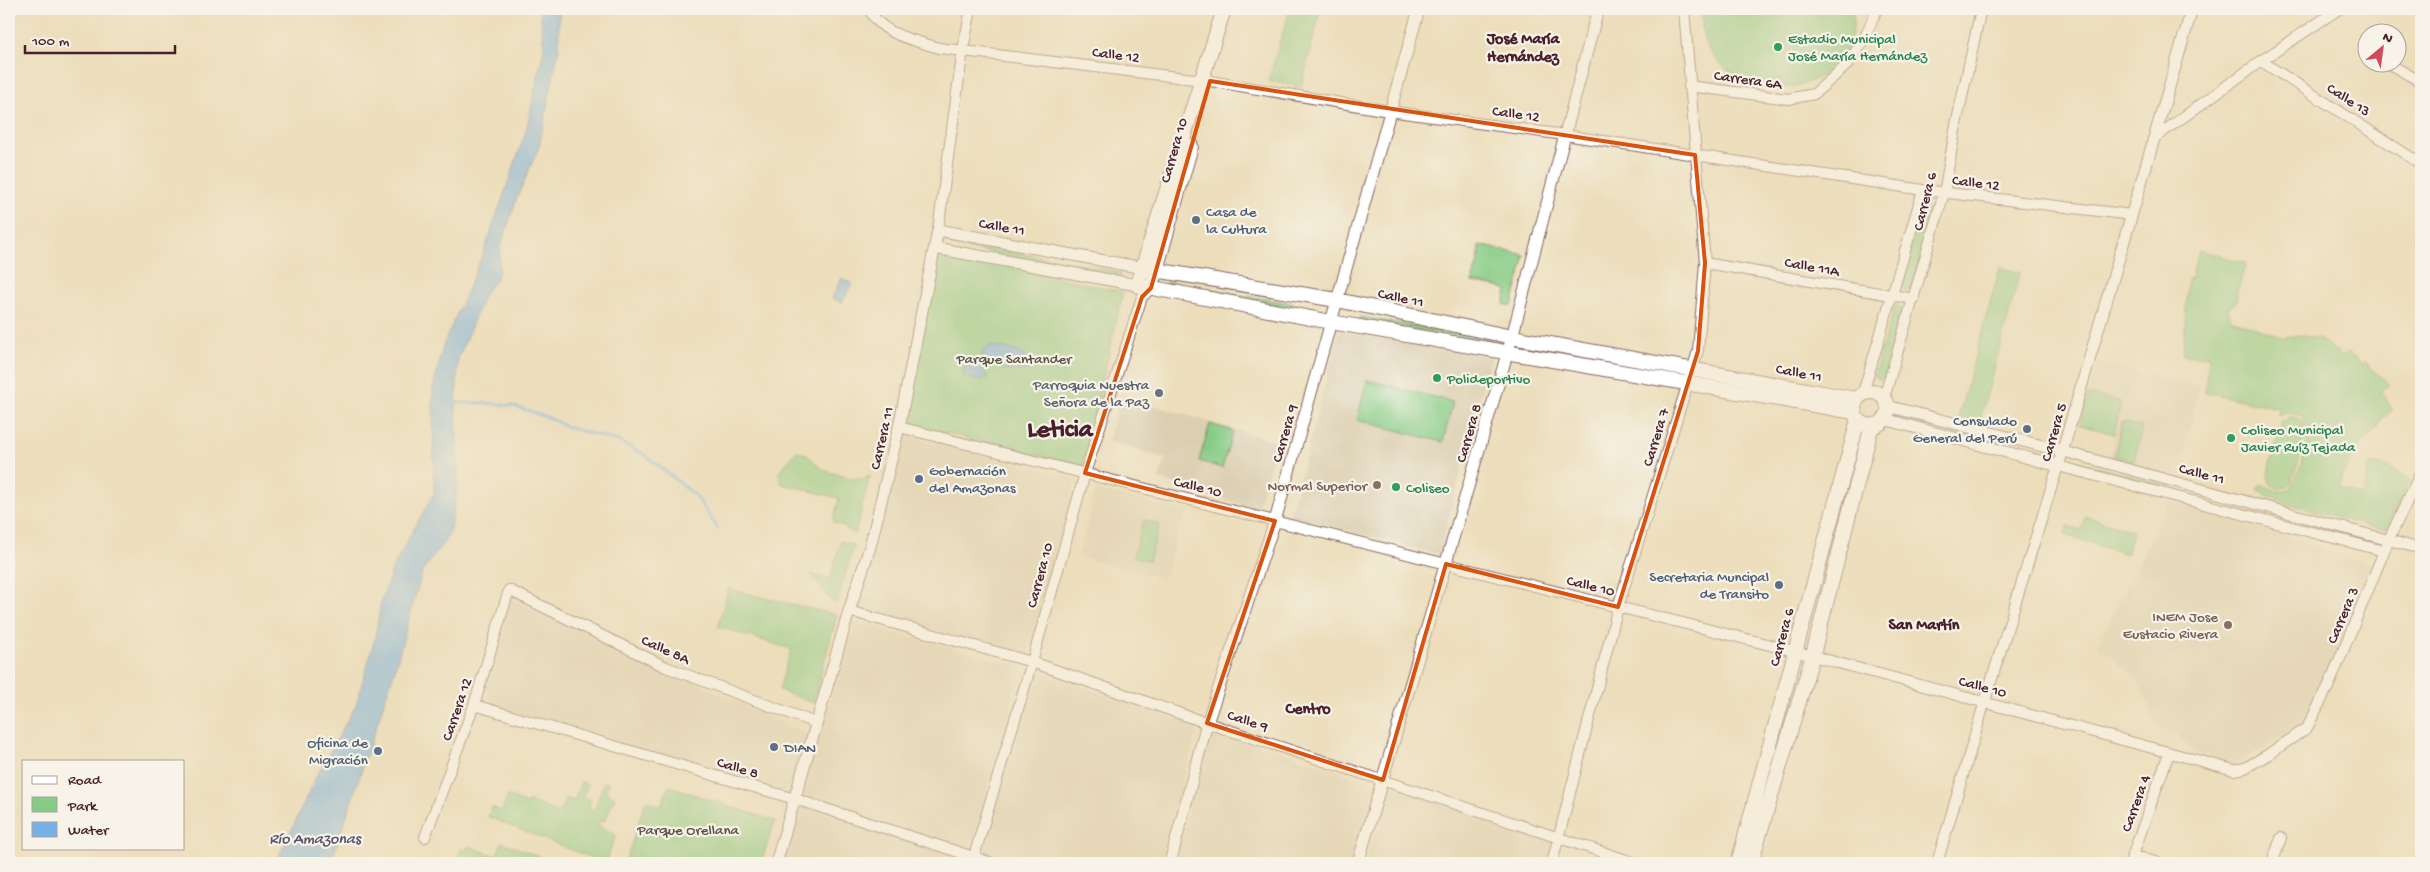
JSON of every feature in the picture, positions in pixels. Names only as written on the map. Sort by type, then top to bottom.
[{"type":"main road","name":"Carrera 10","points":[[1143,290],[1206,80],[1224,9]]},
{"type":"main road","name":"Carrera 10","points":[[1206,80],[1231,9]]},
{"type":"main road","name":"Calle 11","points":[[1149,269],[1337,300],[1512,337],[1694,369],[1858,406]]},
{"type":"main road","name":"Calle 11","points":[[1143,290],[1687,384],[1858,406]]},
{"type":"main road","points":[[1872,392],[1882,412],[1867,425],[1858,406],[1872,392]]},
{"type":"main road","name":"Carrera 6","points":[[1738,863],[1858,406]]},
{"type":"main road","name":"Carrera 6","points":[[1751,863],[1882,412]]},
{"type":"street","name":"Calle 12","points":[[869,9],[882,26],[898,34],[939,48],[962,49],[1206,80],[1390,111],[1565,135],[1923,190],[2132,215]]},
{"type":"street","name":"Carrera 11","points":[[776,863],[849,611],[870,547],[899,427],[935,248],[962,49],[971,9]]},
{"type":"street","name":"Carrera 9","points":[[1170,863],[1207,723],[1275,521],[1419,9]]},
{"type":"street","name":"Carrera 8","points":[[1358,863],[1512,337],[1598,9]]},
{"type":"street","name":"Carrera 7","points":[[1552,863],[1618,607],[1687,384],[1694,369],[1701,325],[1705,263],[1684,9]]},
{"type":"street","name":"Carrera 6A","points":[[1689,86],[1788,99],[1814,94],[1847,65],[1865,38],[1877,9]]},
{"type":"street","name":"Carrera 6","points":[[1882,412],[1944,193],[1980,9]]},
{"type":"street","name":"Carrera 5","points":[[1937,863],[1984,701],[2058,466],[2192,9]]},
{"type":"street","points":[[2153,139],[2260,62],[2339,9]]},
{"type":"street","name":"Calle 13","points":[[2260,62],[2421,164]]},
{"type":"street","points":[[2404,72],[2421,82]]},
{"type":"street","name":"Carrera 6","points":[[1858,406],[1923,190]]},
{"type":"street","name":"Calle 11","points":[[938,230],[1149,269]]},
{"type":"street","name":"Calle 11","points":[[935,248],[1143,290]]},
{"type":"street","name":"Calle 11A","points":[[1705,263],[1914,299]]},
{"type":"street","name":"Carrera 10","points":[[973,860],[1032,662],[1084,473],[1143,290]]},
{"type":"street","name":"Calle 11","points":[[1882,412],[2062,451],[2421,549]]},
{"type":"street","name":"Calle 11","points":[[1882,412],[2058,466],[2384,551]]},
{"type":"street","name":"Calle 10","points":[[899,427],[1794,651],[1812,658],[1984,701],[2234,770],[2245,768],[2270,754]]},
{"type":"street","name":"Carrera 3","points":[[2270,754],[2306,728],[2311,719],[2353,632],[2389,539],[2421,472]]},
{"type":"street","points":[[2181,498],[2184,485]]},
{"type":"street","name":"Carrera 12","points":[[425,836],[474,705],[509,590]]},
{"type":"street","name":"Calle 8A","points":[[509,590],[666,667],[812,722],[815,726]]},
{"type":"street","name":"Calle 9","points":[[849,611],[1032,662],[1207,723],[1636,863]]},
{"type":"street","name":"Calle 8","points":[[474,705],[795,799],[973,860],[992,863]]},
{"type":"street","name":"Carrera 4","points":[[2131,859],[2169,753]]},
{"type":"street","points":[[2272,863],[2281,838]]},
{"type":"street","points":[[2131,859],[2158,863]]},
{"type":"highlighted area","points":[[1210,81],[1695,155],[1705,263],[1698,351],[1618,607],[1446,564],[1383,780],[1207,723],[1275,521],[1085,473],[1142,297],[1151,288]]},
{"type":"shaded area","points":[[1339,331],[1491,357],[1439,554],[1290,515]]},
{"type":"shaded area","points":[[2096,362],[2199,388],[2178,476],[2109,459],[2121,402],[2088,394]]},
{"type":"shaded area","points":[[1121,396],[1277,442],[1257,509],[1159,479],[1165,458],[1108,441]]},
{"type":"shaded area","points":[[907,435],[1076,479],[1027,656],[857,609]]},
{"type":"shaded area","points":[[1096,489],[1186,512],[1163,579],[1078,556]]},
{"type":"shaded area","name":"INEM Jose Eustacio Rivera","points":[[2170,499],[2374,566],[2306,722],[2237,764],[2194,752],[2178,736],[2158,727],[2137,679],[2097,646]]},
{"type":"shaded area","points":[[509,598],[808,734],[791,795],[475,702]]},
{"type":"shaded area","points":[[855,622],[1021,667],[971,850],[800,797]]},
{"type":"shaded area","points":[[1036,671],[1198,727],[1162,863],[1004,863],[980,855]]},
{"type":"shaded area","points":[[1211,728],[1376,784],[1355,863],[1174,863]]},
{"type":"shaded area","points":[[1387,785],[1554,842],[1547,863],[1365,863]]},
{"type":"shaded area","points":[[797,804],[967,861],[966,863],[779,863]]},
{"type":"green space","points":[[1290,9],[1321,9],[1301,87],[1268,81]]},
{"type":"green space","name":"Estadio Municipal José María Hernández","points":[[1701,9],[1853,9],[1852,35],[1843,56],[1828,72],[1808,82],[1786,87],[1763,86],[1741,78],[1713,56],[1703,36]]},
{"type":"green space","points":[[1925,209],[1931,210],[1934,215],[1912,288],[1905,292],[1899,286],[1921,213]]},
{"type":"green space","points":[[951,240],[1119,272],[1121,276],[1119,278],[951,245],[949,243]]},
{"type":"green space","points":[[1479,245],[1525,255],[1512,306],[1504,304],[1507,289],[1472,282],[1478,261]]},
{"type":"green space","name":"Parque Santander","points":[[937,250],[1123,292],[1083,466],[905,423]]},
{"type":"green space","points":[[2199,250],[2246,263],[2237,292],[2237,301],[2228,309],[2231,319],[2282,337],[2304,335],[2320,339],[2342,357],[2348,352],[2362,365],[2365,362],[2390,385],[2380,391],[2393,410],[2384,417],[2375,432],[2356,449],[2344,472],[2339,489],[2363,495],[2370,463],[2386,466],[2410,481],[2386,529],[2381,530],[2295,506],[2278,500],[2258,489],[2261,484],[2277,491],[2283,491],[2287,490],[2292,484],[2303,459],[2307,428],[2303,418],[2294,413],[2278,416],[2278,408],[2205,392],[2209,357],[2183,355],[2188,278],[2191,278]]},
{"type":"green space","points":[[2000,267],[2020,273],[1979,423],[1958,417]]},
{"type":"green space","points":[[1168,282],[1324,311],[1321,315],[1164,285]]},
{"type":"green space","points":[[1899,305],[1905,311],[1885,378],[1880,380],[1875,376],[1875,371],[1894,307]]},
{"type":"green space","points":[[1360,317],[1490,339],[1493,342],[1492,344],[1358,320]]},
{"type":"green space","points":[[1367,380],[1453,402],[1443,442],[1357,420]]},
{"type":"green space","points":[[2088,394],[2121,402],[2114,434],[2080,425]]},
{"type":"green space","points":[[1891,415],[2046,454],[2047,456],[1890,417]]},
{"type":"green space","points":[[2292,416],[2303,421],[2304,433],[2301,452],[2291,482],[2285,487],[2277,488],[2270,483],[2268,474],[2282,422]]},
{"type":"green space","points":[[2122,422],[2142,427],[2134,461],[2114,456]]},
{"type":"green space","points":[[1210,424],[1233,431],[1222,468],[1199,461]]},
{"type":"green space","points":[[797,451],[806,454],[823,470],[850,478],[861,479],[870,476],[855,535],[843,526],[833,522],[839,498],[782,484],[779,475]]},
{"type":"green space","points":[[2071,460],[2168,486],[2169,488],[2072,464]]},
{"type":"green space","points":[[2085,516],[2133,531],[2126,554],[2065,535],[2068,526],[2081,530]]},
{"type":"green space","points":[[1144,520],[1160,525],[1149,561],[1133,556]]},
{"type":"green space","points":[[841,541],[854,545],[837,603],[832,602],[811,574],[830,579]]},
{"type":"green space","points":[[728,589],[837,615],[813,703],[779,690],[791,649],[718,627]]},
{"type":"green space","points":[[581,782],[588,785],[583,796],[591,800],[589,808],[594,810],[604,782],[608,783],[606,791],[609,792],[607,794],[615,797],[605,821],[600,820],[598,825],[616,835],[605,863],[488,817],[492,807],[502,811],[508,796],[527,804],[529,801],[559,813],[566,798],[574,801]]},
{"type":"green space","name":"Parque Orellana","points":[[669,786],[775,821],[761,863],[625,863],[646,800],[661,806]]},
{"type":"green space","points":[[502,842],[556,863],[456,863],[461,849],[466,851],[468,846],[496,856]]},
{"type":"water","name":"Río Amazonas","points":[[540,9],[559,9],[559,49],[539,147],[517,198],[500,249],[499,272],[494,282],[485,292],[458,359],[456,406],[458,483],[449,535],[422,572],[394,672],[331,863],[276,863],[318,773],[356,705],[375,638],[381,601],[393,567],[434,493],[433,389],[443,346],[485,249],[526,131],[544,48]]},
{"type":"water","points":[[842,278],[852,284],[842,303],[832,298]]},
{"type":"water","points":[[991,346],[1023,354],[1032,362],[1029,370],[998,368],[987,362],[982,357],[982,351]]},
{"type":"water","points":[[970,360],[988,376],[986,378],[980,380],[963,376],[963,371]]},
{"type":"waterway","points":[[737,9],[753,13]]},
{"type":"waterway","points":[[454,403],[485,403],[514,406],[549,418],[567,427],[618,441],[645,455],[696,496],[718,529]]},
{"type":"place","name":"Estadio Municipal José María Hernández","points":[[1778,47]]},
{"type":"place","name":"Casa de la Cultura","points":[[1196,220]]},
{"type":"place","name":"Polideportivo","points":[[1437,378]]},
{"type":"place","name":"Parroquia Nuestra Señora de la Paz","points":[[1159,393]]},
{"type":"place","name":"Consulado General del Perú","points":[[2027,429]]},
{"type":"place","name":"Coliseo Municipal Javier Ruíz Tejada","points":[[2231,438]]},
{"type":"place","name":"Gobernación del Amazonas","points":[[919,479]]},
{"type":"place","name":"Normal Superior","points":[[1377,485]]},
{"type":"place","name":"Coliseo","points":[[1396,487]]},
{"type":"place","name":"Secretaria Muncipal de Transito","points":[[1779,585]]},
{"type":"place","name":"INEM Jose Eustacio Rivera","points":[[2228,625]]},
{"type":"place","name":"DIAN","points":[[774,747]]},
{"type":"place","name":"Oficina de Migración","points":[[378,751]]},
{"type":"district","name":"José María Hernández","points":[[1523,46]]},
{"type":"district","name":"Leticia","points":[[1060,427]]},
{"type":"district","name":"San Martín","points":[[1924,623]]},
{"type":"district","name":"Centro","points":[[1308,707]]}]
